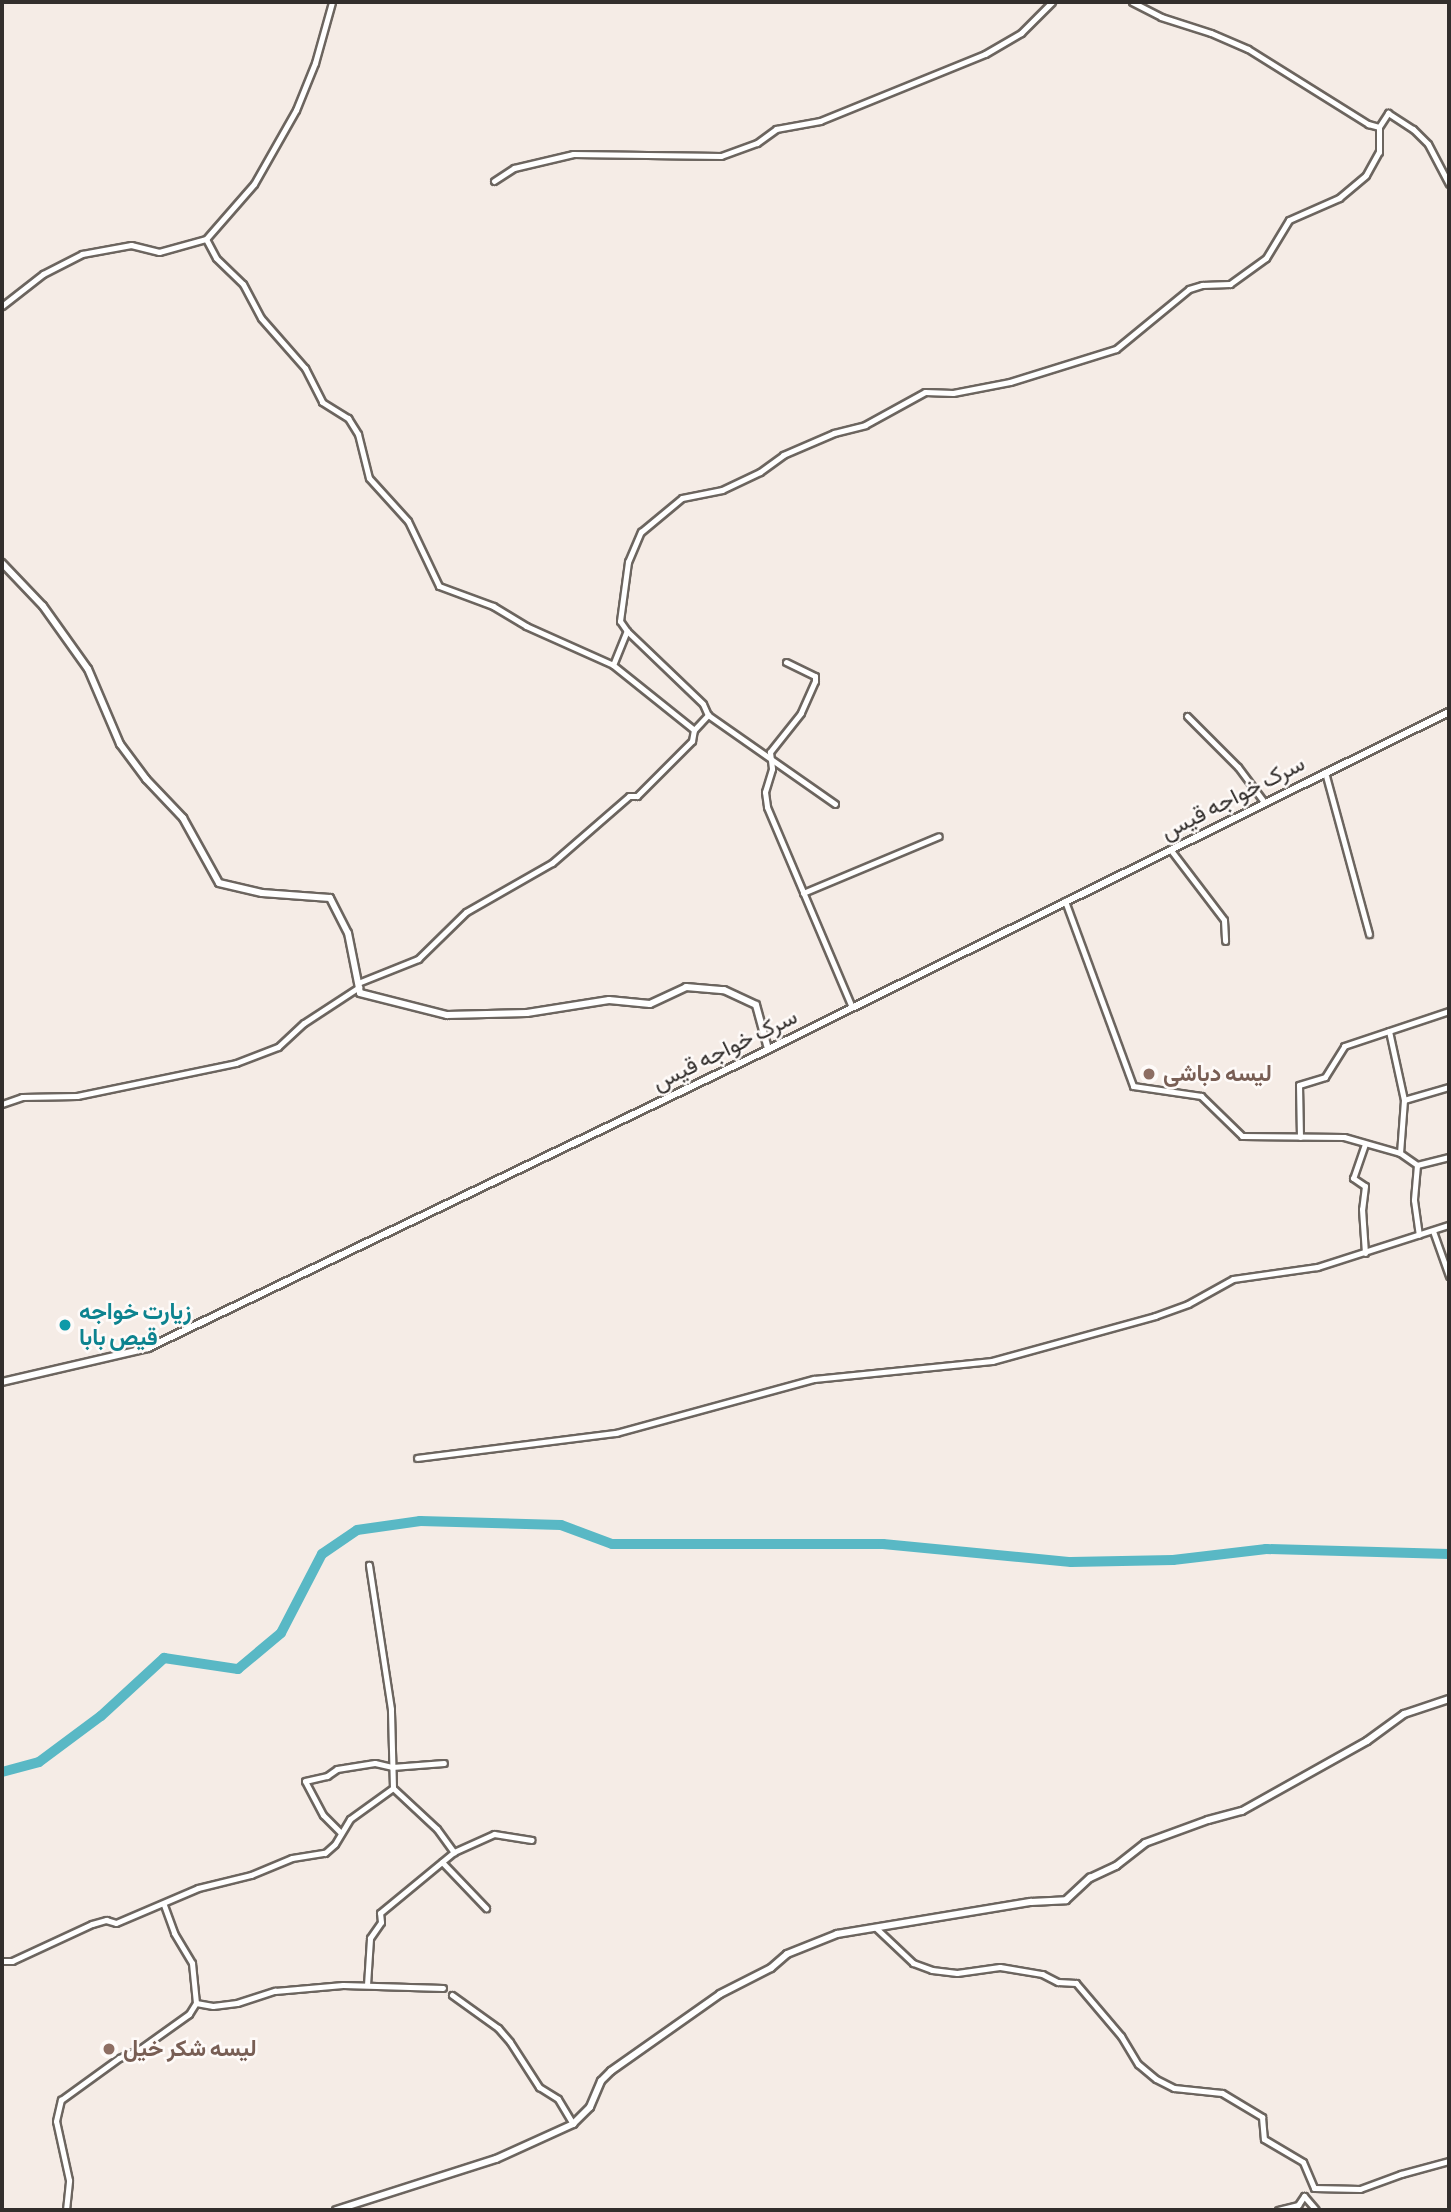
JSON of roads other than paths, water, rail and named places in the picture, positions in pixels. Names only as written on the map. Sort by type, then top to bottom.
[{"type":"street","points":[[2,306],[43,274],[82,254],[131,245],[159,252],[206,239],[254,184],[296,110],[315,63],[332,2]]},
{"type":"street","points":[[494,181],[514,168],[573,154],[721,156],[757,143],[776,129],[820,121],[985,54],[1021,33],[1052,2]]},
{"type":"street","points":[[1132,2],[1161,17],[1211,33],[1248,49],[1368,124],[1379,127]]},
{"type":"street","points":[[835,804],[708,715],[703,704],[627,631],[620,621],[628,562],[641,533],[682,498],[722,490],[760,472],[783,455],[834,433],[865,425],[925,392],[953,393],[1010,382],[1116,349],[1189,289],[1202,285],[1230,284],[1266,258],[1289,220],[1339,198],[1366,175],[1379,152],[1379,127],[1388,113],[1413,128],[1428,144],[1449,184]]},
{"type":"street","points":[[206,239],[216,258],[243,284],[261,318],[305,368],[321,402],[348,418],[358,435],[369,478],[408,521],[439,586],[493,606],[526,626],[612,665],[694,730]]},
{"type":"street","points":[[2,563],[43,606],[88,669],[120,744],[146,779],[183,818],[219,883],[262,893],[330,898],[348,933],[360,993],[447,1015],[527,1013],[609,1000],[650,1004],[686,987],[723,990],[756,1005],[768,1049]]},
{"type":"street","points":[[612,665],[627,631]]},
{"type":"street","points":[[786,662],[814,676],[815,681],[801,713],[770,752],[772,769],[765,792],[766,807],[852,1007]]},
{"type":"street","name":"سرک خواجه قیس","points":[[2,1382],[148,1348],[768,1049],[1325,771],[1449,712]]},
{"type":"street","points":[[2,1104],[38,1095],[77,1096],[236,1063],[278,1048],[304,1023],[359,985],[418,959],[466,912],[552,863],[589,834],[629,796],[637,796],[692,741],[694,730],[708,715]]},
{"type":"street","points":[[1187,716],[1238,767],[1264,802]]},
{"type":"street","points":[[1325,771],[1369,934]]},
{"type":"street","points":[[803,893],[939,836]]},
{"type":"street","points":[[1170,849],[1224,920],[1225,941]]},
{"type":"street","points":[[1065,901],[1133,1086],[1201,1096],[1242,1136],[1343,1137],[1400,1153],[1417,1165],[1449,1157]]},
{"type":"street","points":[[1300,1137],[1299,1085],[1325,1077],[1344,1046],[1449,1011]]},
{"type":"street","points":[[1389,1031],[1404,1100],[1400,1153]]},
{"type":"street","points":[[1404,1100],[1449,1087]]},
{"type":"street","points":[[1365,1144],[1353,1178],[1365,1186],[1362,1209],[1366,1253]]},
{"type":"street","points":[[1417,1165],[1414,1200],[1419,1235]]},
{"type":"street","points":[[417,1458],[616,1433],[814,1379],[946,1368],[992,1361],[1155,1316],[1188,1304],[1233,1279],[1317,1266],[1366,1253],[1449,1225]]},
{"type":"street","points":[[1433,1231],[1449,1276]]},
{"type":"street","points":[[369,1565],[391,1709],[393,1788],[437,1829],[454,1852]]},
{"type":"street","points":[[336,2210],[496,2159],[573,2124],[590,2107],[601,2081],[611,2071],[720,1994],[771,1968],[787,1954],[837,1934],[1018,1904],[1066,1899],[1090,1878],[1116,1866],[1145,1843],[1208,1820],[1242,1811],[1367,1741],[1404,1714],[1449,1699]]},
{"type":"street","points":[[341,1833],[323,1815],[305,1781],[327,1776],[337,1769],[375,1763],[392,1767],[444,1763]]},
{"type":"street","points":[[2,1961],[12,1961],[92,1924],[106,1920],[116,1923],[164,1905],[198,1888],[251,1875],[292,1858],[326,1853],[350,1819],[393,1788]]},
{"type":"street","points":[[367,1985],[370,1938],[382,1922],[380,1913],[454,1852],[494,1834],[532,1840]]},
{"type":"street","points":[[442,1862],[486,1908]]},
{"type":"street","points":[[66,2210],[69,2180],[56,2122],[61,2100],[119,2058],[140,2049],[189,2014],[196,2003],[192,1963],[174,1933],[164,1905]]},
{"type":"street","points":[[876,1928],[913,1963],[932,1970],[957,1973],[1000,1967],[1042,1974],[1058,1982],[1076,1983],[1121,2036],[1138,2064],[1156,2079],[1174,2088],[1222,2093],[1262,2117],[1264,2139],[1303,2162],[1314,2188]]},
{"type":"street","points":[[196,2003],[213,2006],[237,2003],[275,1991],[367,1985],[443,1988]]},
{"type":"street","points":[[452,1995],[498,2028],[538,2087],[558,2099],[573,2124]]},
{"type":"street","points":[[1314,2188],[1360,2189],[1449,2161]]},
{"type":"street","points":[[1278,2210],[1294,2207],[1314,2188]]},
{"type":"street","points":[[1307,2197],[1316,2210]]},
{"type":"waterway","points":[[2,1772],[39,1762],[101,1716],[164,1658],[238,1669],[281,1633],[322,1554],[357,1530],[420,1521],[561,1525],[612,1544],[883,1544],[1071,1562],[1173,1560],[1266,1549],[1449,1554]]},
{"type":"place","name":"لیسه دباشی","points":[[1149,1074]]},
{"type":"place","name":"زیارت خواجه قیص بابا","points":[[65,1325]]},
{"type":"place","name":"لیسه شکر خیل","points":[[109,2049]]}]
